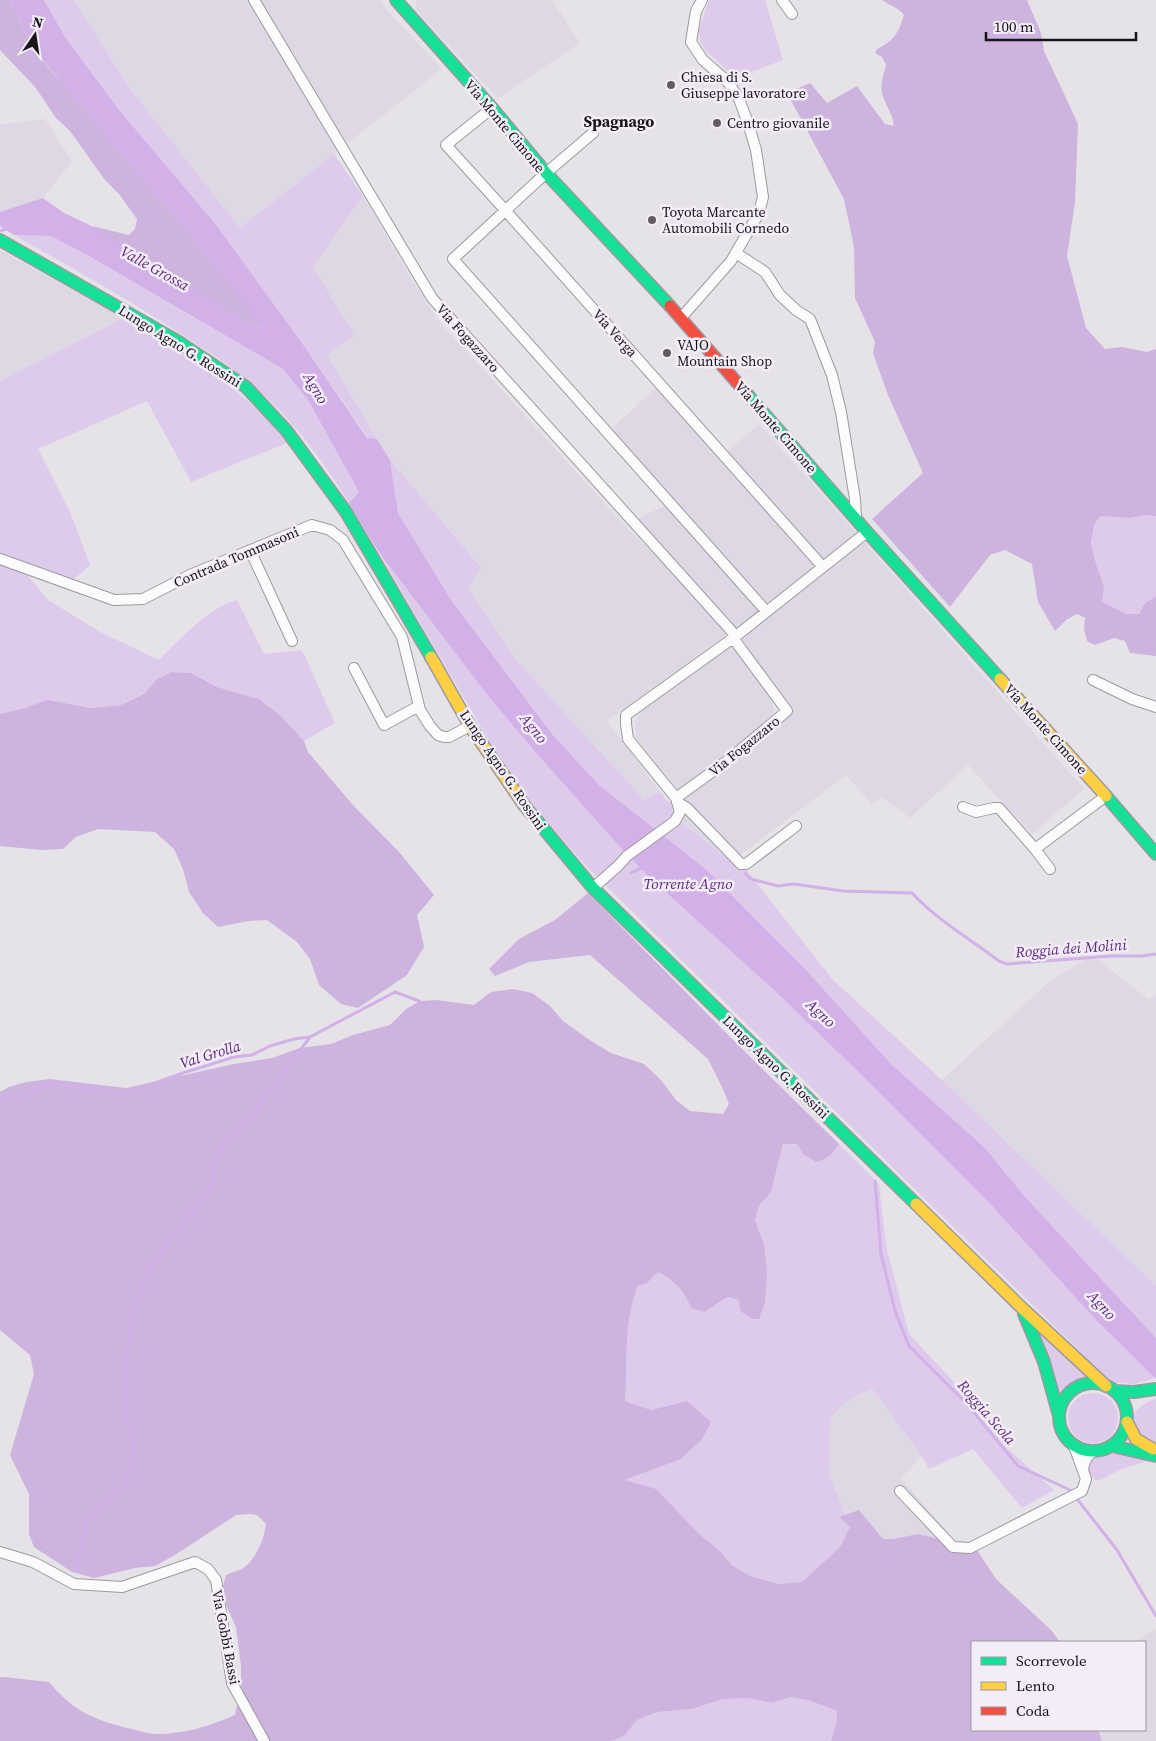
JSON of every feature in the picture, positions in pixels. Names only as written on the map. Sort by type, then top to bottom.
[{"type":"main road","name":"Via Monte Cimone","points":[[396,0],[492,108],[546,173],[681,318],[867,532],[1106,796],[1156,854]]},
{"type":"main road","name":"Lungo Agno G. Rossini","points":[[0,240],[171,337],[246,388],[286,430],[346,512],[421,638],[470,726],[516,795],[544,832],[593,888],[1022,1308],[1120,1397],[1134,1439],[1142,1445],[1156,1450]]},
{"type":"main road","name":"Lungo Agno G. Rossini","points":[[1022,1308],[1044,1362],[1059,1416],[1060,1428],[1074,1446]]},
{"type":"main road","points":[[1059,1416],[1061,1405],[1066,1395],[1075,1388],[1085,1384],[1096,1384],[1138,1396],[1156,1390]]},
{"type":"main road","points":[[1074,1446],[1085,1451],[1094,1451],[1112,1446],[1119,1440],[1124,1431],[1127,1417],[1138,1396]]},
{"type":"main road","points":[[1112,1446],[1156,1456]]},
{"type":"street","name":"Via Fogazzaro","points":[[254,0],[432,298],[734,637],[787,711],[677,800]]},
{"type":"street","points":[[681,318],[731,261],[759,213],[763,197],[751,132],[739,99],[728,82],[703,60],[691,42],[696,11],[702,0]]},
{"type":"street","points":[[782,0],[792,14]]},
{"type":"street","name":"Via Verga","points":[[492,108],[446,145],[822,567]]},
{"type":"street","points":[[593,133],[546,173],[454,258],[766,611]]},
{"type":"street","points":[[736,253],[765,272],[780,295],[796,310],[810,319],[832,375],[839,403],[855,499],[856,518]]},
{"type":"street","name":"Contrada Tommasoni","points":[[0,559],[114,600],[143,598],[190,575],[312,525],[330,530],[344,540],[402,637],[420,710],[438,735],[449,737],[470,726]]},
{"type":"street","points":[[796,826],[746,864],[740,864],[687,808],[677,800],[628,739],[626,715],[734,637],[867,532]]},
{"type":"street","points":[[250,550],[292,641]]},
{"type":"street","points":[[354,668],[384,725],[419,706]]},
{"type":"street","points":[[1093,680],[1132,699],[1156,707]]},
{"type":"street","points":[[1036,849],[1106,796]]},
{"type":"street","points":[[593,888],[618,866],[626,856],[675,821],[680,812],[677,800]]},
{"type":"street","points":[[963,807],[976,812],[999,808],[1036,849],[1050,870]]},
{"type":"street","points":[[900,1491],[953,1547],[970,1548],[1082,1491],[1086,1480],[1074,1446]]},
{"type":"street","points":[[1083,1470],[1085,1459],[1094,1451]]},
{"type":"street","name":"Via Gobbi Bassi","points":[[0,1552],[33,1562],[74,1584],[122,1586],[196,1562],[208,1569],[216,1580],[232,1683],[264,1741]]},
{"type":"shaded area","points":[[0,0],[10,0],[31,44],[53,73],[201,248],[263,327],[250,324],[92,226],[129,235],[135,229],[137,219],[119,194],[105,180],[70,131],[56,118],[35,87],[0,50]]},
{"type":"shaded area","points":[[44,0],[73,0],[131,90],[240,228],[334,154],[363,196],[313,267],[354,335],[327,355],[377,439],[368,438],[304,346],[119,110],[65,37]]},
{"type":"shaded area","points":[[72,0],[380,0],[442,69],[240,228],[131,90]]},
{"type":"shaded area","points":[[416,0],[552,0],[580,43],[498,98],[416,10]]},
{"type":"shaded area","points":[[709,0],[765,0],[783,60],[735,78],[705,50],[700,41],[699,30]]},
{"type":"shaded area","points":[[882,0],[1027,0],[1041,33],[1044,51],[1078,124],[1075,202],[1067,256],[1086,328],[1105,349],[1122,347],[1147,352],[1156,349],[1156,516],[1145,515],[1130,518],[1100,516],[1094,525],[1091,543],[1104,586],[1102,602],[1126,614],[1139,614],[1145,603],[1156,596],[1156,656],[1130,653],[1125,641],[1114,638],[1095,645],[1087,641],[1084,629],[1085,618],[1077,614],[1066,620],[1055,631],[1038,602],[1032,564],[1005,550],[990,555],[950,607],[872,519],[923,473],[888,395],[873,353],[875,342],[855,298],[854,247],[844,199],[787,93],[810,83],[827,103],[857,86],[885,124],[894,126],[882,93],[882,82],[886,65],[882,57],[875,53],[877,49],[888,43],[895,35],[904,15],[897,8]]},
{"type":"shaded area","points":[[45,119],[72,161],[43,198],[0,212],[0,125]]},
{"type":"shaded area","points":[[363,196],[437,319],[628,529],[680,580],[727,634],[608,720],[609,724],[660,792],[644,800],[516,660],[468,589],[481,566],[390,460],[327,355],[313,267]]},
{"type":"shaded area","points":[[14,235],[51,236],[89,256],[283,369],[308,400],[359,492],[349,503],[321,461],[289,420],[256,388],[227,365],[144,311]]},
{"type":"shaded area","points":[[0,250],[68,288],[124,318],[0,381]]},
{"type":"shaded area","points":[[124,318],[212,373],[232,388],[270,423],[287,443],[191,482],[147,401],[38,449],[70,512],[90,565],[73,580],[0,555],[0,381]]},
{"type":"shaded area","points":[[662,382],[725,454],[759,424],[1084,789],[1032,834],[968,765],[910,818],[882,797],[872,804],[846,775],[731,862],[674,815],[671,803],[677,802],[716,776],[786,718],[793,709],[754,660],[732,622],[636,519],[667,505],[605,435]]},
{"type":"shaded area","points":[[390,460],[481,567],[468,589],[516,660],[644,800],[660,792],[671,803],[674,816],[731,862],[747,871],[833,980],[942,1080],[1156,1286],[1156,1338],[1026,1198],[985,1148],[891,1064],[806,970],[708,871],[599,785],[552,734],[451,600],[398,513]]},
{"type":"shaded area","points":[[1145,515],[1156,516],[1156,596],[1145,603],[1139,614],[1126,614],[1101,602],[1104,586],[1091,543],[1094,525],[1100,516],[1130,518]]},
{"type":"shaded area","points":[[378,551],[545,763],[620,847],[650,878],[773,989],[882,1095],[993,1207],[1096,1320],[1155,1378],[1135,1384],[1111,1382],[590,870],[509,775]]},
{"type":"shaded area","points":[[0,562],[23,570],[48,600],[102,633],[159,660],[205,617],[226,604],[237,600],[264,654],[302,650],[335,723],[304,741],[281,716],[259,699],[217,687],[191,673],[171,672],[157,679],[144,694],[121,705],[91,708],[47,701],[0,714]]},
{"type":"shaded area","points":[[733,646],[751,668],[773,703],[774,713],[747,738],[678,790],[636,738],[635,721],[645,706]]},
{"type":"shaded area","points":[[171,672],[191,673],[217,687],[259,699],[281,716],[304,741],[308,752],[352,804],[399,852],[434,895],[417,915],[424,947],[407,975],[358,1008],[341,1004],[319,985],[310,959],[297,942],[267,920],[249,921],[218,927],[203,913],[189,892],[183,869],[174,849],[155,832],[98,829],[76,837],[63,849],[41,850],[0,846],[0,714],[47,700],[91,708],[121,705],[144,694],[157,679]]},
{"type":"shaded area","points":[[588,893],[839,1144],[830,1156],[816,1162],[804,1155],[797,1144],[783,1144],[771,1192],[759,1206],[755,1220],[764,1244],[767,1272],[765,1302],[759,1319],[752,1319],[740,1311],[739,1300],[728,1297],[704,1312],[691,1308],[686,1296],[678,1287],[658,1272],[646,1284],[638,1286],[633,1300],[628,1328],[625,1401],[651,1410],[687,1401],[711,1422],[702,1439],[681,1459],[624,1480],[656,1489],[732,1565],[750,1576],[779,1584],[802,1582],[840,1547],[850,1527],[839,1517],[859,1510],[883,1539],[918,1534],[975,1547],[996,1579],[1051,1630],[1059,1641],[971,1641],[971,1731],[1098,1731],[1102,1741],[831,1741],[836,1724],[837,1711],[808,1700],[790,1697],[773,1703],[747,1698],[723,1699],[692,1709],[657,1712],[637,1720],[624,1736],[612,1741],[0,1741],[0,1677],[49,1682],[66,1700],[93,1717],[115,1725],[150,1733],[167,1734],[187,1731],[216,1723],[235,1715],[241,1687],[241,1666],[236,1627],[221,1594],[226,1575],[241,1570],[256,1553],[262,1542],[266,1524],[257,1515],[236,1515],[155,1566],[135,1568],[94,1578],[72,1572],[34,1547],[29,1534],[29,1494],[10,1455],[34,1374],[30,1355],[0,1330],[0,1092],[26,1082],[50,1079],[126,1088],[234,1064],[272,1058],[300,1048],[331,1044],[353,1035],[390,1025],[406,1009],[420,1001],[436,1000],[474,1005],[491,992],[513,989],[532,993],[550,1006],[563,1021],[611,1053],[644,1064],[661,1080],[676,1100],[690,1111],[723,1114],[729,1104],[708,1059],[590,955],[529,962],[495,976],[489,969],[519,939],[555,920]]},
{"type":"shaded area","points":[[1092,955],[1149,1000],[1156,994],[1156,1286],[942,1080],[1048,983]]},
{"type":"shaded area","points":[[783,1144],[797,1144],[804,1155],[816,1162],[830,1156],[839,1144],[879,1184],[886,1245],[909,1334],[953,1381],[976,1413],[1008,1449],[1054,1490],[1022,1508],[973,1449],[929,1469],[922,1456],[872,1388],[846,1402],[831,1417],[829,1473],[845,1515],[839,1517],[850,1527],[840,1547],[802,1582],[780,1584],[750,1576],[732,1565],[717,1548],[699,1534],[622,1480],[681,1459],[711,1423],[687,1401],[651,1410],[625,1401],[628,1328],[633,1300],[638,1286],[646,1284],[658,1272],[678,1287],[686,1296],[691,1308],[718,1304],[728,1297],[739,1300],[740,1311],[752,1319],[759,1318],[764,1244],[755,1220],[759,1206],[771,1192]]},
{"type":"shaded area","points":[[1033,1322],[1089,1376],[1071,1383],[1058,1394]]},
{"type":"shaded area","points":[[873,1388],[922,1456],[901,1478],[957,1543],[918,1534],[883,1539],[859,1510],[845,1515],[829,1473],[831,1417],[846,1402]]},
{"type":"shaded area","points":[[1088,1393],[1098,1393],[1111,1400],[1118,1413],[1118,1423],[1111,1436],[1098,1443],[1088,1443],[1079,1439],[1072,1432],[1068,1423],[1068,1413],[1072,1404],[1079,1397]]},
{"type":"shaded area","points":[[1156,1398],[1156,1444],[1138,1433],[1134,1413],[1144,1404]]},
{"type":"shaded area","points":[[1109,1454],[1122,1454],[1150,1460],[1122,1469],[1098,1481],[1089,1472],[1090,1459]]},
{"type":"shaded area","points":[[1156,1629],[1156,1741],[1102,1741],[1098,1731],[1146,1731],[1146,1641],[1136,1641]]},
{"type":"shaded area","points":[[790,1697],[808,1700],[837,1711],[836,1724],[831,1741],[612,1741],[624,1736],[637,1720],[657,1712],[692,1709],[723,1699],[747,1698],[773,1703]]},
{"type":"water","name":"Torrente Agno","points":[[10,0],[44,0],[65,37],[119,110],[216,225],[304,346],[367,438],[377,439],[390,460],[398,513],[451,600],[552,734],[599,785],[708,871],[806,970],[891,1064],[985,1148],[1026,1198],[1156,1338],[1156,1379],[1096,1320],[993,1207],[882,1095],[773,989],[650,878],[545,763],[489,697],[378,551],[349,503],[359,492],[308,400],[283,369],[89,256],[51,236],[14,235],[0,226],[0,212],[43,198],[64,213],[100,230],[250,324],[262,327],[201,248],[63,85],[31,44]]},
{"type":"waterway","name":"Valle Grossa","points":[[0,231],[9,228]]},
{"type":"waterway","name":"Val Grolla","points":[[631,873],[644,867]]},
{"type":"waterway","name":"Roggia dei Molini","points":[[745,873],[751,879],[778,886],[794,884],[843,891],[912,893],[943,921],[999,961],[1007,964],[1156,954]]},
{"type":"waterway","name":"Val Grolla","points":[[0,1098],[20,1099],[39,1087],[53,1083],[120,1095],[139,1092],[155,1083],[186,1072],[234,1057],[252,1055],[270,1046],[294,1039],[310,1037],[395,992],[419,1001]]},
{"type":"waterway","points":[[78,1570],[81,1541],[88,1521],[115,1496],[127,1478],[134,1452],[132,1432],[126,1416],[126,1367],[130,1326],[142,1285],[167,1242],[203,1199],[211,1184],[212,1163],[223,1146],[241,1129],[310,1037]]},
{"type":"waterway","name":"Roggia Scola","points":[[875,1181],[881,1254],[895,1311],[909,1346],[967,1404],[1018,1466],[1070,1490],[1117,1550],[1156,1616]]},
{"type":"traffic: fast","points":[[396,0],[492,108],[546,173],[670,306]]},
{"type":"traffic: fast","points":[[0,240],[179,342],[246,387],[286,430],[346,512],[431,657]]},
{"type":"traffic: fast","points":[[747,394],[867,532],[1000,679]]},
{"type":"traffic: fast","points":[[1106,796],[1156,854]]},
{"type":"traffic: fast","points":[[524,805],[593,888],[916,1204]]},
{"type":"traffic: fast","points":[[1024,1314],[1044,1362],[1059,1416]]},
{"type":"traffic: fast","points":[[1093,1383],[1106,1386],[1117,1393],[1124,1404],[1127,1417],[1124,1430],[1117,1441],[1106,1448],[1093,1451],[1080,1448],[1069,1441],[1062,1430],[1059,1417],[1062,1404],[1069,1393],[1080,1386],[1093,1383]]},
{"type":"traffic: fast","points":[[1115,1391],[1134,1392],[1156,1389]]},
{"type":"traffic: fast","points":[[1112,1446],[1156,1456]]},
{"type":"traffic: slow","points":[[431,657],[470,726],[524,805]]},
{"type":"traffic: slow","points":[[1000,679],[1106,796]]},
{"type":"traffic: slow","points":[[916,1204],[1022,1308],[1106,1386]]},
{"type":"traffic: slow","points":[[1127,1422],[1136,1439],[1153,1449]]},
{"type":"traffic: jam","points":[[670,306],[747,394]]},
{"type":"place","name":"Chiesa di S. Giuseppe lavoratore","points":[[671,85]]},
{"type":"place","name":"Centro giovanile","points":[[717,123]]},
{"type":"place","name":"Toyota Marcante Automobili Cornedo","points":[[652,220]]},
{"type":"place","name":"VAJO Mountain Shop","points":[[667,353]]},
{"type":"district","name":"Spagnago","points":[[619,121]]},
{"type":"water label","name":"Agno","points":[[316,388]]},
{"type":"water label","name":"Agno","points":[[534,728]]},
{"type":"water label","name":"Agno","points":[[821,1013]]},
{"type":"water label","name":"Agno","points":[[1102,1305]]}]
